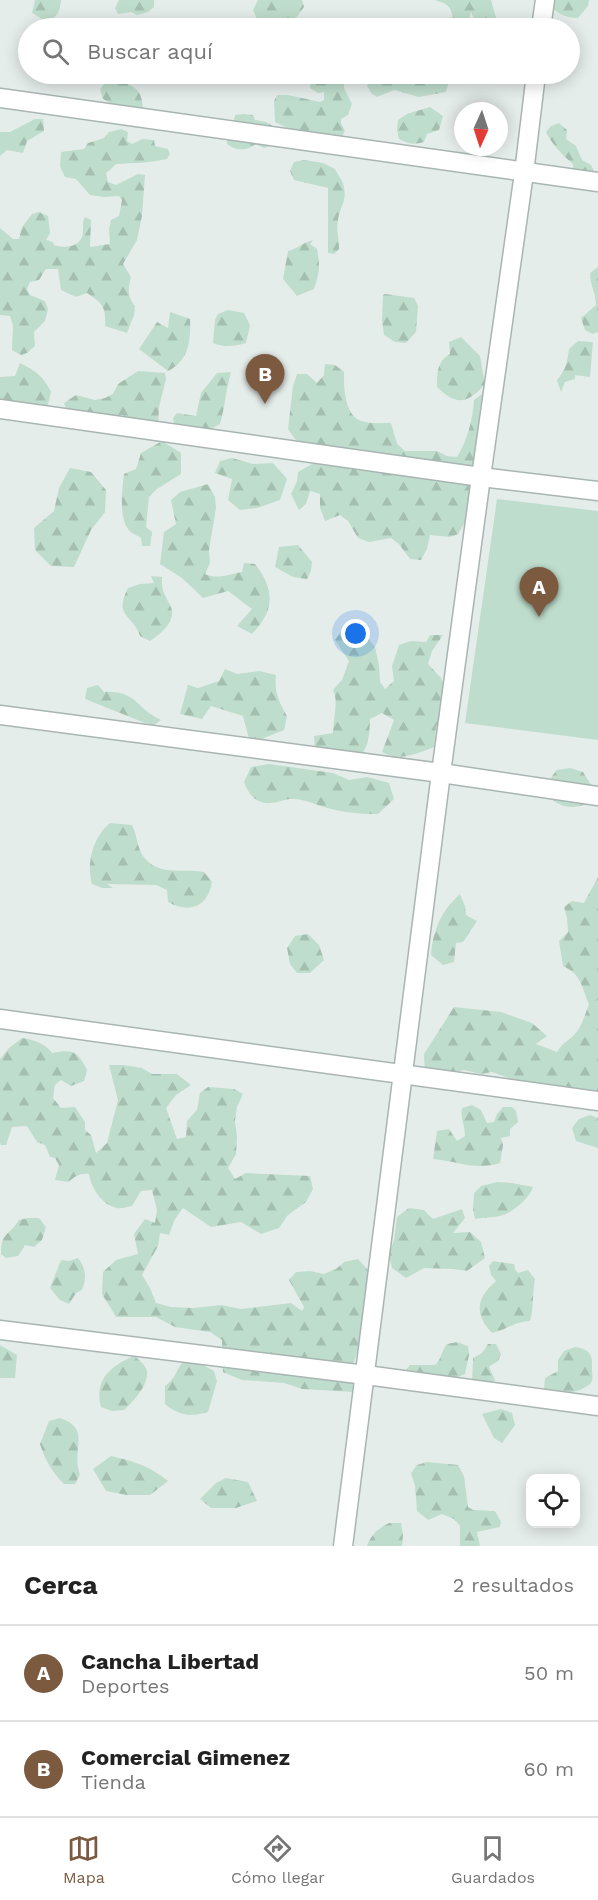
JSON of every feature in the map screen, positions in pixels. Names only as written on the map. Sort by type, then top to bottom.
[{"type":"street","points":[[542,18],[545,0]]},
{"type":"street","points":[[343,1546],[441,773],[535,84]]},
{"type":"street","points":[[0,98],[598,182]]},
{"type":"street","points":[[0,410],[481,477],[598,491]]},
{"type":"street","points":[[0,716],[598,795]]},
{"type":"street","points":[[0,1019],[598,1101]]},
{"type":"street","points":[[0,1330],[598,1406]]},
{"type":"green space","points":[[35,0],[61,0],[58,13],[54,18],[40,18],[32,13]]},
{"type":"green space","points":[[119,0],[154,0],[154,7],[148,12],[137,15],[131,12],[118,14],[115,8]]},
{"type":"green space","points":[[258,0],[302,0],[304,7],[296,18],[256,18],[253,10]]},
{"type":"green space","points":[[435,0],[491,0],[496,18],[474,18],[471,12],[470,18],[452,18],[448,6]]},
{"type":"green space","points":[[547,0],[589,0],[588,6],[578,18],[560,14],[546,3]]},
{"type":"green space","points":[[104,84],[133,86],[140,94],[143,108],[136,116],[108,111],[110,103],[103,99],[100,89]]},
{"type":"green space","points":[[311,84],[344,84],[352,104],[348,115],[341,119],[345,131],[334,151],[323,153],[309,150],[295,134],[275,122],[274,101],[277,95],[320,102],[324,100],[324,92],[318,93],[310,88]]},
{"type":"green space","points":[[368,84],[448,84],[446,92],[419,97],[394,90],[377,97],[367,86]]},
{"type":"green space","points":[[430,107],[443,116],[439,130],[427,134],[424,142],[420,143],[411,144],[399,139],[398,120],[407,114]]},
{"type":"green space","points":[[235,115],[253,115],[255,120],[273,127],[277,133],[272,145],[264,148],[256,144],[241,149],[227,144]]},
{"type":"green space","points":[[35,119],[43,119],[44,131],[27,141],[23,153],[7,150],[0,156],[0,132],[10,132]]},
{"type":"green space","points":[[559,123],[567,130],[566,139],[576,146],[582,160],[591,165],[594,171],[590,181],[573,173],[573,164],[548,136],[546,132],[551,126]]},
{"type":"green space","points":[[121,129],[128,132],[127,141],[132,144],[142,139],[154,140],[155,146],[168,149],[170,154],[167,159],[116,164],[106,173],[108,182],[116,185],[138,174],[145,175],[142,216],[137,240],[123,264],[131,277],[129,292],[135,306],[127,333],[105,326],[105,314],[100,303],[87,293],[76,297],[61,290],[58,269],[46,269],[39,280],[30,282],[27,289],[30,295],[45,301],[48,309],[45,321],[34,332],[35,346],[21,355],[12,350],[13,326],[10,316],[0,315],[0,228],[13,239],[19,239],[22,227],[32,214],[39,212],[48,216],[50,233],[46,240],[53,242],[54,245],[68,247],[80,241],[85,217],[91,220],[90,247],[110,244],[111,220],[119,216],[122,200],[119,196],[90,195],[76,179],[65,177],[60,166],[61,152],[84,149],[88,143],[104,138],[109,132]]},
{"type":"green space","points":[[304,160],[323,163],[335,169],[343,185],[345,197],[337,224],[339,249],[334,254],[328,253],[328,188],[294,180],[290,171],[294,162]]},
{"type":"green space","points":[[313,240],[310,244],[317,249],[319,260],[316,283],[314,289],[297,296],[283,279],[288,251]]},
{"type":"green space","points":[[598,267],[598,332],[593,334],[585,330],[581,318],[596,305],[590,273]]},
{"type":"green space","points":[[383,295],[414,298],[418,306],[416,332],[406,343],[395,342],[384,335],[382,321]]},
{"type":"green space","points":[[228,310],[244,313],[250,325],[246,343],[222,346],[213,343],[215,320],[218,314]]},
{"type":"green space","points":[[170,312],[190,319],[190,327],[189,342],[184,355],[175,367],[168,371],[139,349],[157,322],[168,328]]},
{"type":"green space","points":[[461,337],[480,356],[485,384],[473,396],[456,400],[437,387],[438,373],[442,360],[450,354],[449,342]]},
{"type":"green space","points":[[578,341],[593,342],[590,377],[575,375],[575,379],[565,382],[561,392],[557,380],[566,366],[569,349]]},
{"type":"green space","points":[[20,363],[38,374],[51,392],[47,408],[0,416],[0,377],[15,376]]},
{"type":"green space","points":[[325,364],[335,365],[344,372],[346,400],[355,418],[368,423],[391,423],[397,444],[405,451],[437,451],[447,456],[457,457],[469,430],[474,400],[482,394],[493,396],[482,459],[472,465],[449,469],[306,445],[295,439],[288,429],[293,386],[297,374],[307,374],[317,383],[324,375]]},
{"type":"green space","points":[[138,371],[165,373],[158,425],[133,420],[122,415],[113,419],[67,411],[64,403],[76,395],[95,400],[105,398],[113,394],[118,384]]},
{"type":"green space","points":[[231,372],[220,424],[205,432],[175,428],[173,418],[177,413],[196,416],[201,393],[217,373]]},
{"type":"green space","points":[[162,441],[181,453],[181,474],[157,489],[149,497],[146,527],[152,532],[150,546],[142,546],[141,538],[129,530],[123,517],[124,474],[136,469],[141,453]]},
{"type":"green space","points":[[232,458],[253,464],[273,463],[287,479],[280,500],[257,508],[240,510],[228,500],[232,479],[215,473],[220,461]]},
{"type":"green space","points":[[314,463],[347,466],[414,478],[472,483],[474,507],[458,534],[450,537],[430,535],[427,549],[421,560],[410,559],[399,544],[391,538],[369,542],[358,538],[348,521],[340,515],[325,521],[320,508],[320,494],[310,491],[306,504],[299,510],[291,494],[298,472]]},
{"type":"green space","points":[[70,468],[91,472],[106,490],[105,512],[91,530],[74,567],[51,566],[35,550],[34,528],[54,511],[59,488]]},
{"type":"green space","points":[[208,484],[215,497],[216,508],[209,550],[210,563],[205,574],[219,577],[242,572],[244,563],[255,564],[262,573],[269,591],[270,600],[265,617],[252,634],[237,626],[252,609],[228,591],[203,598],[182,578],[160,564],[164,532],[176,524],[171,500],[180,492]]},
{"type":"green space","points":[[497,499],[598,511],[598,740],[465,723]]},
{"type":"green space","points":[[298,545],[312,562],[307,579],[293,577],[275,567],[279,547]]},
{"type":"green space","points":[[151,576],[162,577],[163,589],[172,616],[167,626],[150,641],[140,636],[123,610],[123,605],[128,588],[154,583]]},
{"type":"green space","points":[[343,629],[364,634],[375,647],[380,682],[385,689],[394,681],[392,666],[399,645],[411,641],[426,642],[430,635],[443,635],[432,651],[428,664],[441,678],[447,693],[444,712],[436,727],[434,747],[402,757],[382,752],[394,720],[382,713],[370,719],[367,745],[352,767],[333,768],[320,765],[314,736],[333,733],[336,705],[333,690],[342,680],[349,661],[335,640]]},
{"type":"green space","points":[[225,669],[237,674],[259,671],[276,675],[278,697],[287,716],[284,730],[259,740],[249,739],[243,716],[211,706],[202,719],[180,714],[188,685],[198,688],[219,681]]},
{"type":"green space","points":[[98,685],[104,692],[115,692],[130,697],[161,720],[154,725],[145,723],[85,699],[87,688]]},
{"type":"green space","points":[[269,764],[333,773],[349,780],[367,777],[389,783],[394,799],[378,814],[326,808],[296,799],[264,803],[252,796],[244,782],[251,767]]},
{"type":"green space","points":[[570,768],[583,772],[591,785],[587,804],[575,807],[565,806],[546,794],[552,776],[557,770]]},
{"type":"green space","points":[[110,823],[132,825],[143,856],[156,867],[204,872],[212,882],[210,891],[202,902],[190,908],[176,906],[168,902],[167,890],[156,885],[107,884],[113,888],[102,888],[92,884],[90,868],[92,851],[99,835]]},
{"type":"green space","points":[[598,877],[598,1097],[524,1086],[492,1072],[481,1074],[464,1070],[425,1076],[424,1054],[454,1007],[501,1012],[532,1023],[547,1036],[536,1044],[557,1052],[577,1032],[589,1004],[577,977],[563,966],[559,941],[568,932],[564,907],[572,901],[584,903]]},
{"type":"green space","points":[[460,894],[466,915],[477,921],[463,942],[456,943],[454,962],[443,965],[431,955],[434,937],[443,914]]},
{"type":"green space","points":[[308,934],[319,945],[324,960],[310,973],[297,973],[290,964],[287,948],[295,936]]},
{"type":"green space","points":[[22,1038],[39,1042],[52,1053],[70,1052],[81,1059],[87,1070],[84,1081],[71,1086],[61,1080],[55,1085],[53,1098],[61,1108],[75,1107],[85,1122],[85,1130],[91,1135],[96,1153],[107,1143],[118,1100],[109,1065],[142,1068],[152,1074],[177,1074],[191,1085],[176,1095],[166,1108],[177,1139],[186,1137],[187,1121],[197,1110],[200,1093],[208,1087],[234,1089],[243,1094],[237,1107],[235,1121],[236,1154],[228,1168],[235,1179],[246,1173],[310,1176],[313,1189],[306,1202],[288,1215],[279,1228],[261,1234],[241,1222],[211,1227],[183,1208],[175,1219],[169,1235],[160,1233],[158,1246],[142,1275],[156,1303],[171,1307],[194,1308],[221,1305],[241,1309],[291,1303],[302,1311],[304,1307],[289,1280],[296,1272],[310,1271],[324,1274],[336,1269],[344,1262],[358,1259],[368,1270],[371,1284],[365,1300],[366,1321],[353,1365],[350,1365],[354,1392],[302,1389],[284,1383],[242,1380],[223,1372],[222,1340],[210,1332],[175,1327],[156,1317],[116,1317],[102,1294],[103,1272],[116,1260],[138,1254],[134,1234],[145,1219],[155,1223],[157,1210],[152,1190],[141,1191],[132,1206],[117,1208],[98,1195],[89,1174],[78,1175],[69,1182],[55,1180],[59,1165],[55,1158],[50,1157],[45,1145],[37,1142],[27,1126],[12,1127],[6,1145],[1,1145],[0,1059]]},
{"type":"green space","points":[[472,1105],[481,1110],[487,1123],[494,1122],[503,1107],[512,1107],[516,1111],[518,1122],[510,1129],[510,1136],[501,1138],[503,1145],[500,1163],[475,1166],[433,1159],[437,1131],[449,1129],[457,1141],[465,1136],[462,1108]]},
{"type":"green space","points":[[590,1115],[598,1118],[598,1148],[576,1141],[572,1128],[579,1119]]},
{"type":"green space","points":[[497,1182],[533,1187],[520,1205],[504,1215],[475,1219],[474,1193],[481,1186]]},
{"type":"green space","points":[[409,1208],[424,1210],[433,1219],[462,1209],[465,1218],[453,1233],[470,1232],[481,1242],[485,1258],[467,1271],[424,1268],[406,1278],[392,1268],[389,1254],[394,1240],[397,1217]]},
{"type":"green space","points":[[39,1218],[46,1227],[42,1240],[34,1247],[25,1245],[18,1256],[6,1258],[1,1254],[4,1238],[19,1220]]},
{"type":"green space","points":[[78,1258],[84,1269],[85,1281],[82,1290],[76,1293],[69,1304],[60,1300],[50,1288],[61,1260],[69,1261]]},
{"type":"green space","points":[[493,1261],[514,1264],[518,1273],[528,1270],[535,1279],[530,1321],[520,1322],[492,1333],[482,1319],[480,1306],[484,1294],[496,1281],[491,1275],[489,1266]]},
{"type":"green space","points":[[457,1342],[468,1346],[469,1355],[465,1374],[456,1378],[413,1377],[405,1371],[410,1365],[435,1365],[447,1344]]},
{"type":"green space","points":[[488,1344],[496,1344],[501,1354],[498,1361],[489,1367],[495,1380],[491,1386],[472,1383],[473,1358],[482,1353]]},
{"type":"green space","points":[[0,1345],[17,1355],[15,1378],[0,1378]]},
{"type":"green space","points":[[575,1347],[585,1349],[590,1354],[593,1377],[591,1382],[580,1390],[568,1393],[555,1393],[544,1389],[545,1378],[558,1371],[558,1360],[564,1351]]},
{"type":"green space","points":[[134,1356],[147,1371],[146,1382],[140,1393],[124,1410],[112,1411],[101,1407],[100,1389],[106,1375],[118,1364]]},
{"type":"green space","points":[[184,1360],[194,1360],[214,1371],[217,1381],[208,1412],[196,1415],[186,1414],[175,1411],[165,1404],[165,1386],[174,1377]]},
{"type":"green space","points":[[501,1409],[512,1413],[515,1425],[502,1443],[494,1438],[482,1414]]},
{"type":"green space","points":[[60,1418],[70,1423],[78,1434],[80,1474],[75,1484],[64,1484],[49,1466],[40,1444],[49,1421]]},
{"type":"green space","points":[[111,1456],[141,1465],[168,1481],[150,1495],[127,1495],[106,1491],[93,1469]]},
{"type":"green space","points":[[427,1462],[458,1465],[464,1476],[468,1507],[473,1510],[495,1511],[501,1522],[500,1527],[477,1532],[480,1546],[460,1546],[460,1526],[454,1519],[442,1514],[428,1520],[417,1511],[415,1486],[411,1473],[417,1465]]},
{"type":"green space","points":[[226,1478],[248,1482],[257,1501],[236,1508],[211,1508],[200,1499],[216,1483]]},
{"type":"green space","points":[[389,1523],[401,1523],[402,1546],[367,1546],[376,1532]]},
{"type":"place","name":"Comercial Gimenez","points":[[265,404]]},
{"type":"place","name":"Cancha Libertad","points":[[539,617]]}]
